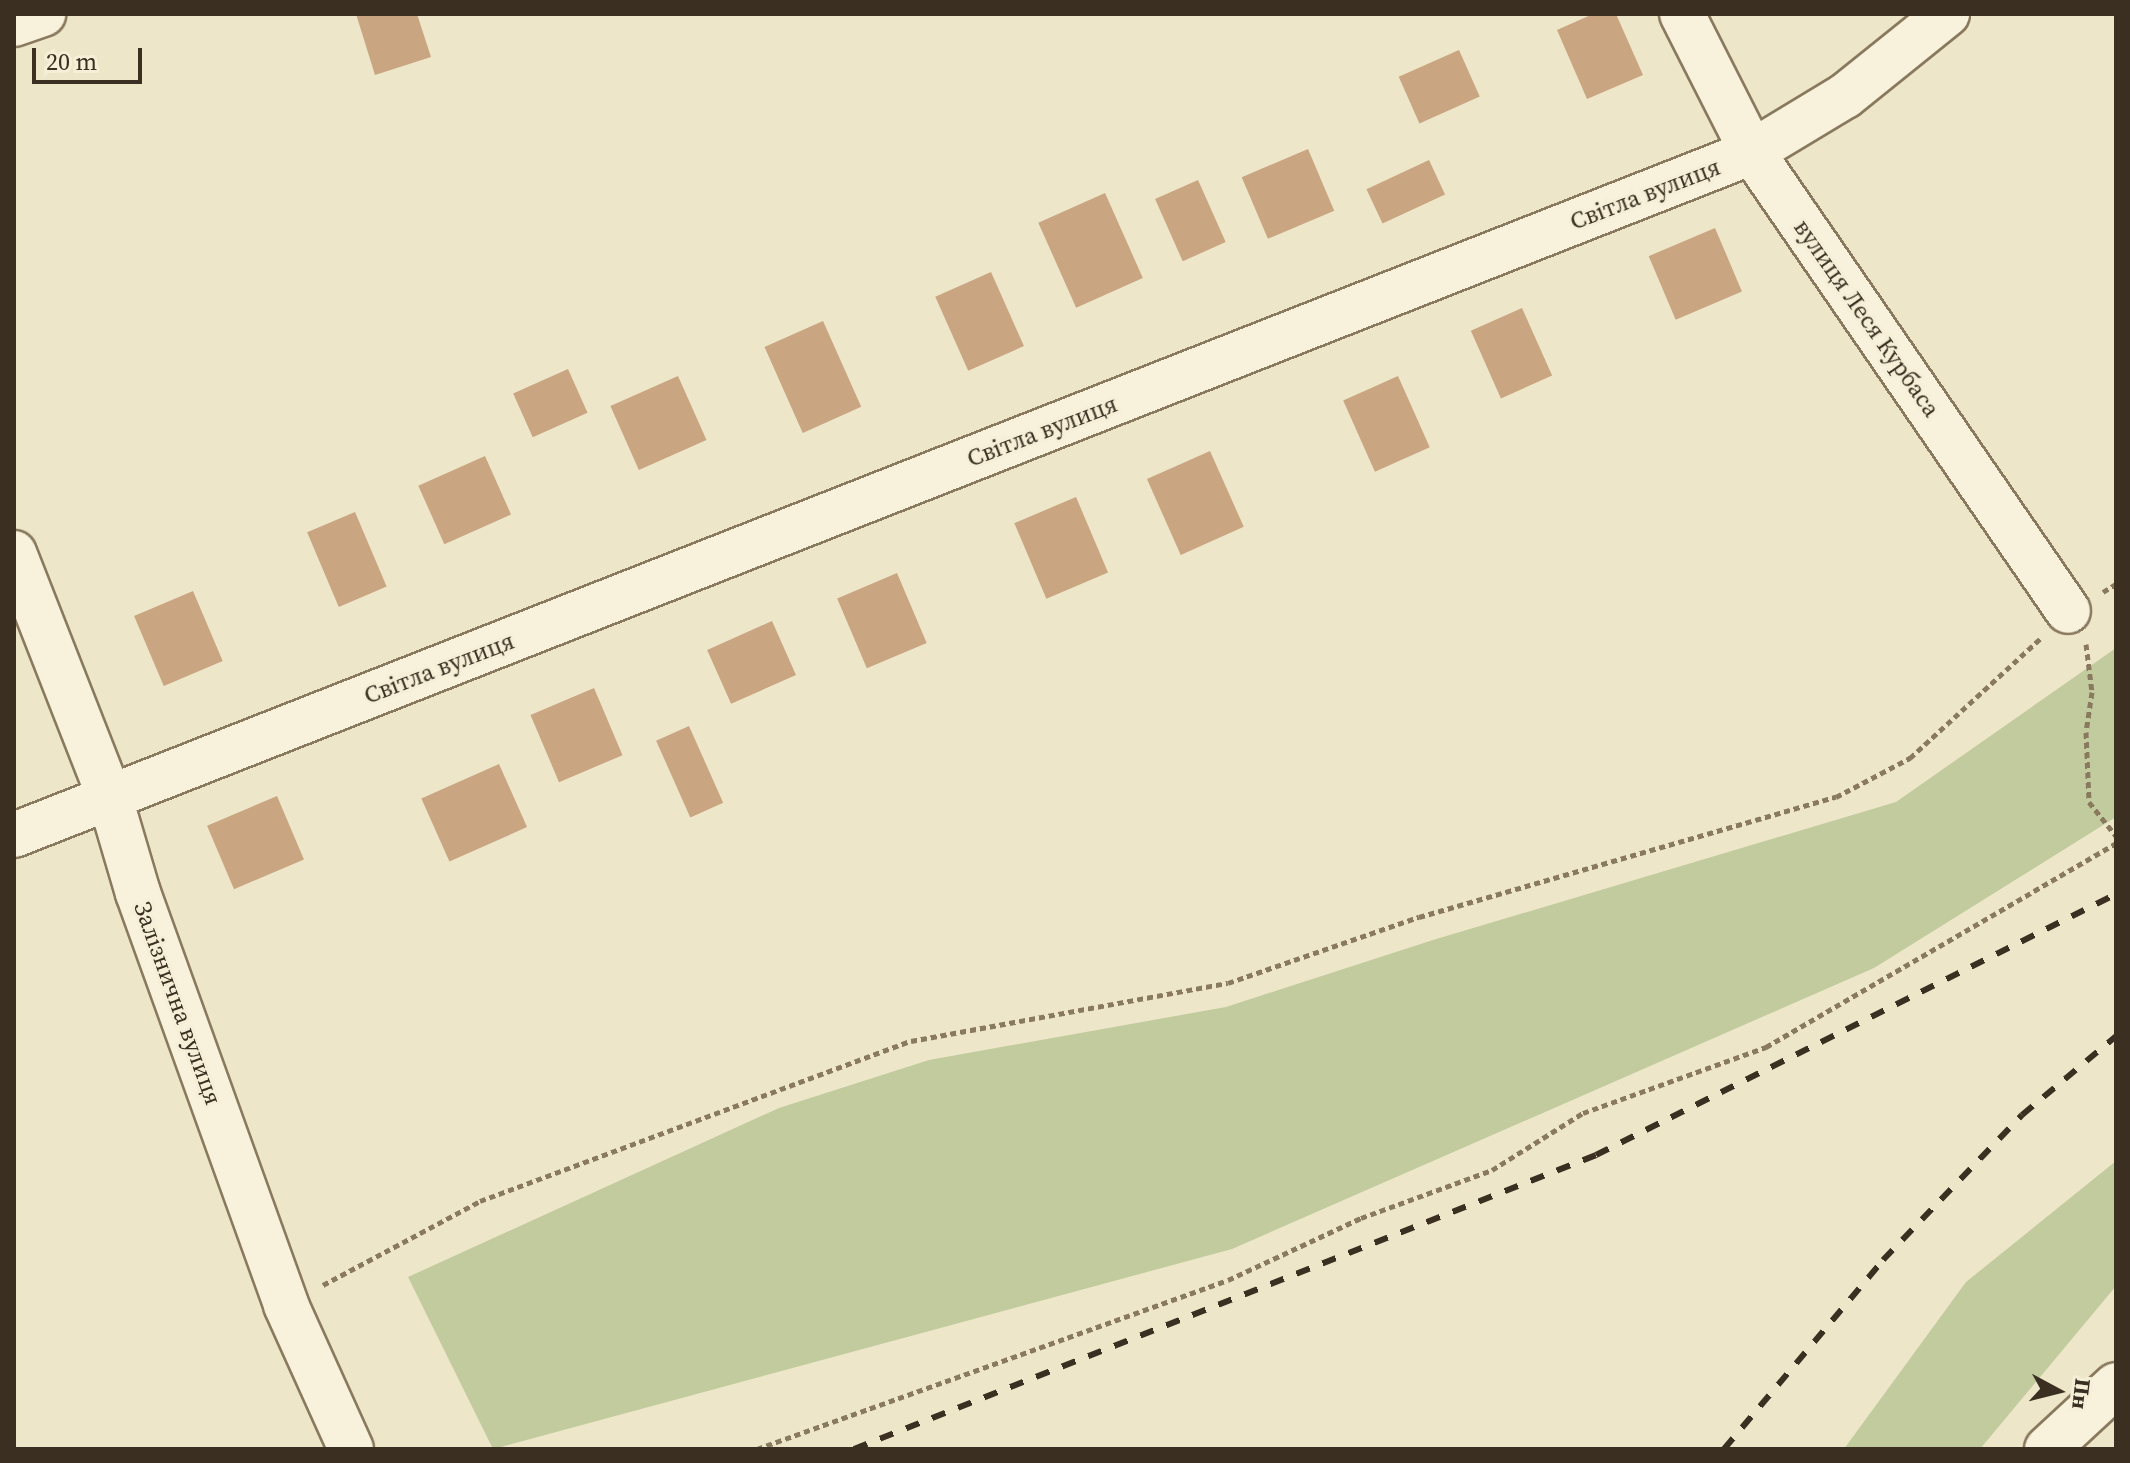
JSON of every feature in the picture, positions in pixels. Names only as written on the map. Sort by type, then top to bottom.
[{"type":"street","points":[[14,24],[43,14]]},
{"type":"street","name":"вулиця Леся Курбаса","points":[[1682,14],[1752,152],[2068,611]]},
{"type":"street","name":"Світла вулиця","points":[[14,835],[1752,152],[1845,96],[1947,14]]},
{"type":"street","name":"Залізнична вулиця","points":[[14,553],[110,798],[138,893],[286,1305],[351,1449]]},
{"type":"street","points":[[2047,1449],[2116,1385]]},
{"type":"path","points":[[286,1305],[480,1201],[911,1041],[1228,983],[1419,917],[1836,797],[1910,758],[2068,611],[2116,584]]},
{"type":"path","points":[[2068,611],[2091,652],[2086,732],[2089,802],[2116,836]]},
{"type":"path","points":[[757,1449],[1214,1286],[1361,1218],[1492,1170],[1583,1113],[1766,1047],[2116,843]]},
{"type":"green space","points":[[2116,648],[2116,817],[1874,968],[1232,1249],[493,1449],[408,1277],[779,1108],[929,1060],[1226,1007],[1433,940],[1896,802]]},
{"type":"green space","points":[[2116,1161],[2116,1286],[1980,1449],[1844,1449],[1966,1282]]},
{"type":"building","points":[[356,14],[417,14],[431,57],[375,75]]},
{"type":"building","points":[[1593,14],[1616,14],[1643,75],[1587,99],[1557,30]]},
{"type":"building","points":[[1459,50],[1480,97],[1419,123],[1399,77]]},
{"type":"building","points":[[1308,149],[1334,211],[1268,239],[1242,177]]},
{"type":"building","points":[[1429,160],[1445,194],[1383,224],[1366,189]]},
{"type":"building","points":[[1198,180],[1226,242],[1183,261],[1155,199]]},
{"type":"building","points":[[1105,193],[1143,278],[1076,308],[1038,223]]},
{"type":"building","points":[[1715,228],[1742,292],[1676,320],[1649,256]]},
{"type":"building","points":[[991,272],[1024,346],[968,371],[935,297]]},
{"type":"building","points":[[1522,308],[1552,376],[1501,398],[1471,331]]},
{"type":"building","points":[[823,321],[861,407],[803,433],[765,347]]},
{"type":"building","points":[[568,369],[588,413],[533,437],[513,393]]},
{"type":"building","points":[[678,376],[706,440],[639,470],[610,406]]},
{"type":"building","points":[[1398,376],[1430,447],[1375,472],[1343,400]]},
{"type":"building","points":[[1210,451],[1244,527],[1181,555],[1147,479]]},
{"type":"building","points":[[485,456],[511,514],[444,544],[418,486]]},
{"type":"building","points":[[1076,497],[1108,572],[1046,599],[1014,523]]},
{"type":"building","points":[[355,512],[387,587],[339,607],[307,532]]},
{"type":"building","points":[[897,573],[927,643],[867,668],[837,598]]},
{"type":"building","points":[[193,591],[223,661],[164,686],[134,616]]},
{"type":"building","points":[[772,621],[796,675],[731,704],[707,650]]},
{"type":"building","points":[[594,688],[623,755],[559,782],[530,715]]},
{"type":"building","points":[[689,726],[723,803],[690,817],[656,741]]},
{"type":"building","points":[[499,764],[527,827],[449,862],[421,799]]},
{"type":"building","points":[[277,796],[304,860],[234,889],[207,826]]},
{"type":"railway","points":[[854,1449],[1596,1155],[2116,894]]},
{"type":"railway","points":[[1724,1449],[1883,1260],[2022,1115],[2116,1036]]}]
